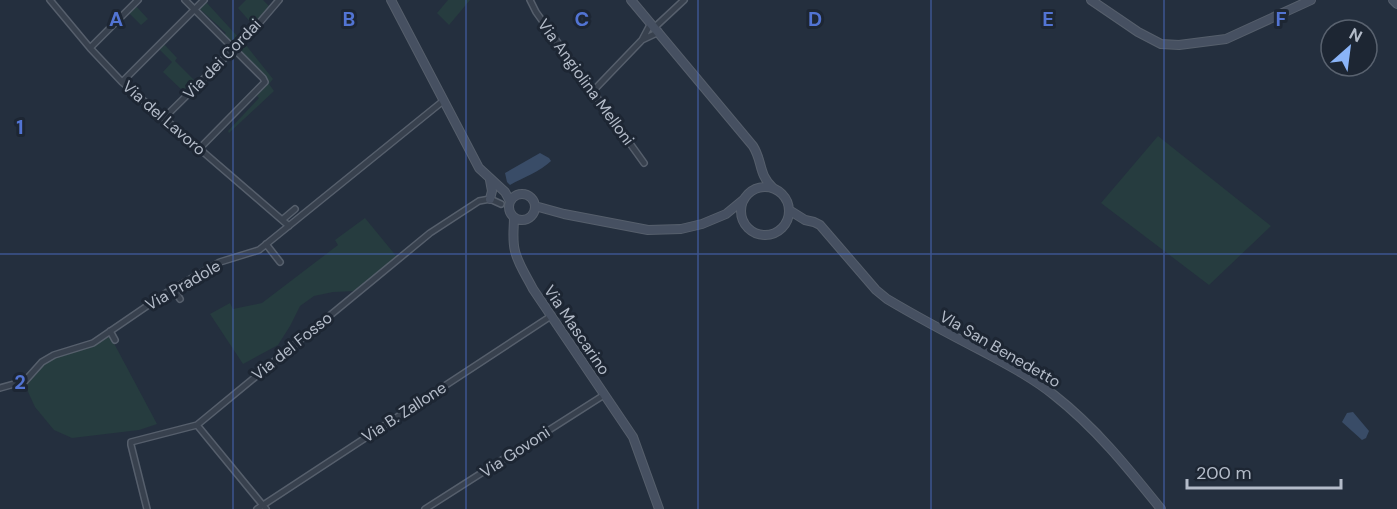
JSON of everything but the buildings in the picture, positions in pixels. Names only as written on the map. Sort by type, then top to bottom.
[{"type":"street","points":[[90,48],[138,0]]},
{"type":"street","points":[[185,0],[265,82],[199,149]]},
{"type":"street","points":[[122,82],[204,0]]},
{"type":"street","name":"Via dei Cordai","points":[[164,118],[255,28],[279,0]]},
{"type":"street","points":[[391,0],[479,168],[505,192],[509,202],[517,219],[528,218],[535,209],[534,202],[529,196],[522,193],[509,202],[490,199],[492,191],[490,180]]},
{"type":"street","name":"Via Angiolina Melloni","points":[[530,0],[536,12],[644,163]]},
{"type":"street","points":[[631,0],[753,146],[759,156],[762,172],[767,182],[787,200],[789,210],[786,224],[775,233],[768,235],[752,231],[742,220],[743,200]]},
{"type":"street","points":[[593,91],[684,0]]},
{"type":"street","points":[[1091,0],[1138,32],[1161,44],[1179,45],[1226,39],[1311,0]]},
{"type":"street","points":[[1393,0],[1397,4]]},
{"type":"street","name":"Via del Lavoro","points":[[52,1],[90,48],[122,82],[289,226]]},
{"type":"street","points":[[642,40],[655,27]]},
{"type":"street","name":"Via Pradole","points":[[0,388],[25,381],[42,362],[54,355],[93,343],[173,288],[220,262],[259,250],[443,101]]},
{"type":"street","points":[[755,188],[762,172]]},
{"type":"street","points":[[535,209],[648,230],[681,229],[720,218],[755,188],[763,186],[773,188]]},
{"type":"street","name":"Via del Fosso","points":[[147,509],[131,442],[197,424],[430,232],[479,201],[490,199]]},
{"type":"street","points":[[282,220],[296,208]]},
{"type":"street","name":"VIa San Benedetto","points":[[789,210],[805,220],[820,225],[881,294],[921,319],[1015,369],[1053,394],[1104,441],[1161,509]]},
{"type":"street","points":[[720,218],[742,220]]},
{"type":"street","name":"Via Mascarino","points":[[517,219],[514,232],[515,252],[522,268],[533,290],[633,437],[659,509]]},
{"type":"street","points":[[786,224],[805,220]]},
{"type":"street","points":[[266,244],[280,262]]},
{"type":"street","points":[[173,288],[180,299]]},
{"type":"street","name":"Via B. Zallone","points":[[262,507],[551,316]]},
{"type":"street","points":[[110,331],[115,340]]},
{"type":"street","name":"Via Govoni","points":[[425,509],[604,395]]},
{"type":"street","points":[[197,424],[262,507]]},
{"type":"green space","points":[[246,0],[263,0],[269,6],[253,25],[238,8]]},
{"type":"green space","points":[[448,0],[470,0],[449,25],[437,13]]},
{"type":"green space","points":[[206,2],[239,38],[232,45],[223,36],[226,33],[199,8]]},
{"type":"green space","points":[[135,5],[148,19],[141,25],[128,12]]},
{"type":"green space","points":[[163,43],[177,58],[175,61],[194,80],[183,91],[163,72],[172,62],[158,48]]},
{"type":"green space","points":[[245,44],[273,79],[269,84],[274,91],[229,133],[228,131],[259,98],[257,96],[266,84],[237,50]]},
{"type":"green space","points":[[1158,136],[1271,226],[1209,285],[1101,203]]},
{"type":"green space","points":[[365,218],[397,257],[356,291],[314,296],[300,306],[278,345],[243,364],[210,314],[230,303],[233,309],[262,303],[338,245],[335,240]]},
{"type":"green space","points":[[109,334],[157,424],[139,430],[72,438],[54,430],[35,407],[24,383],[43,364],[55,357]]},
{"type":"water","points":[[540,153],[551,161],[547,165],[510,185],[507,182],[505,173]]},
{"type":"water","points":[[1353,412],[1369,431],[1366,438],[1362,440],[1342,422],[1347,413]]}]
